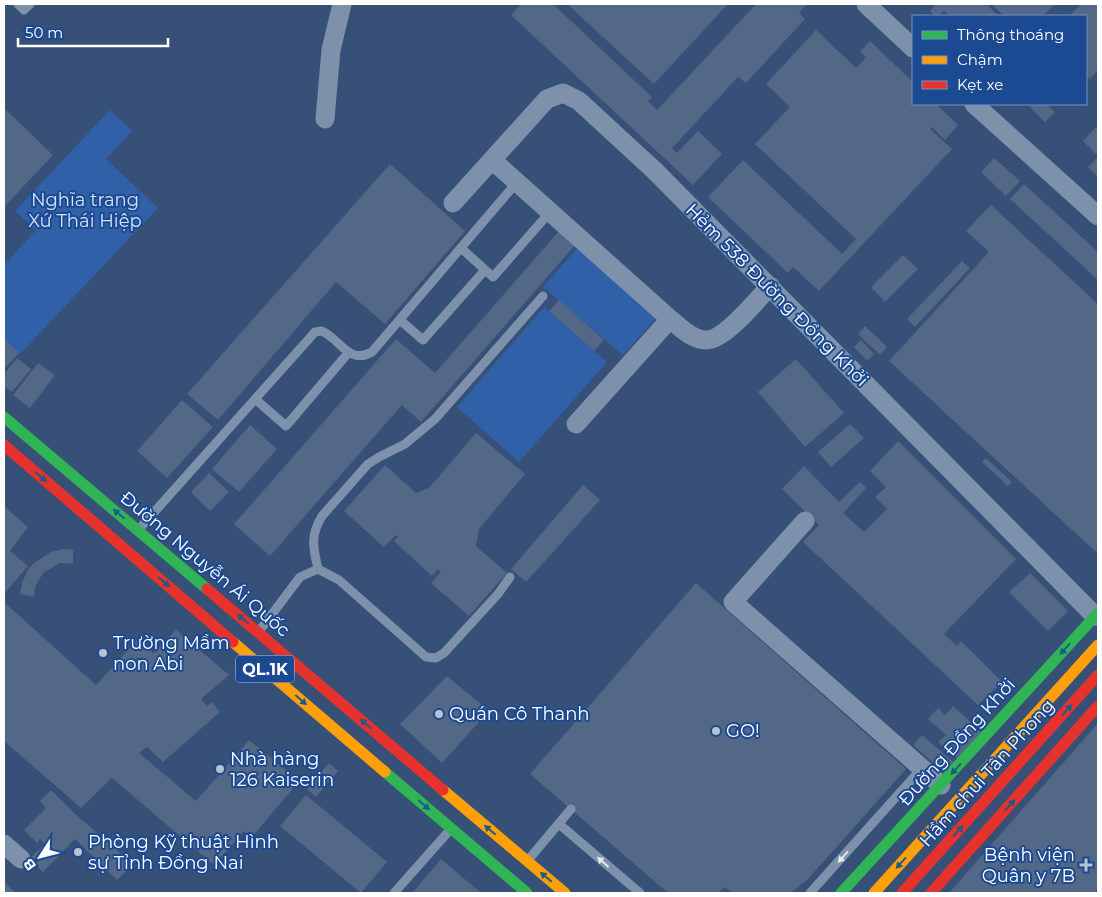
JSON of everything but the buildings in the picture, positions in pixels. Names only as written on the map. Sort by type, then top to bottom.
[{"type":"main road","name":"Đường Nguyễn Ái Quốc","points":[[4,417],[565,893]]},
{"type":"main road","name":"QL.1K","points":[[4,445],[527,893]]},
{"type":"main road","name":"Đường Đồng Khởi","points":[[841,893],[1097,615]]},
{"type":"main road","name":"Hầm chui Tân Phong","points":[[874,893],[1098,644]]},
{"type":"main road","name":"Hầm chui Tân Phong","points":[[902,893],[1098,676]]},
{"type":"main road","points":[[931,893],[1098,706]]},
{"type":"street","points":[[325,119],[332,50],[342,4]]},
{"type":"street","points":[[866,4],[912,47]]},
{"type":"street","name":"Hẻm 538 Đường Đồng Khởi","points":[[453,203],[547,99],[563,92],[579,101],[655,172],[770,286],[1097,615]]},
{"type":"street","points":[[975,105],[1098,216]]},
{"type":"street","points":[[492,160],[670,319],[692,336],[707,340],[719,336],[770,286]]},
{"type":"street","points":[[576,424],[670,319]]},
{"type":"street","points":[[805,521],[734,602],[885,743],[922,768],[941,785]]},
{"type":"street","points":[[4,844],[21,859]]},
{"type":"lane","points":[[18,4],[24,10],[30,4]]},
{"type":"lane","points":[[138,530],[315,332],[322,330],[355,356],[362,357],[372,352],[517,182]]},
{"type":"lane","points":[[460,248],[493,277],[550,212]]},
{"type":"lane","points":[[400,320],[423,340],[485,270]]},
{"type":"lane","points":[[510,578],[444,654],[436,658],[426,657],[339,580],[318,569],[312,546],[317,524],[322,516],[368,464],[406,444],[435,419],[543,296]]},
{"type":"lane","points":[[255,399],[286,426],[349,352]]},
{"type":"lane","points":[[258,632],[300,578],[318,569]]},
{"type":"lane","points":[[810,893],[922,768]]},
{"type":"lane","points":[[527,861],[571,809]]},
{"type":"lane","points":[[559,824],[640,893]]},
{"type":"lane","points":[[394,893],[451,828]]},
{"type":"green space","name":"Nghĩa trang Xứ Thái Hiệp","points":[[110,110],[132,131],[106,159],[158,208],[20,354],[4,338],[4,265],[36,230],[15,211]]},
{"type":"green space","points":[[579,246],[656,318],[623,355],[543,287]]},
{"type":"green space","points":[[544,307],[607,362],[519,462],[457,407]]},
{"type":"traffic: fast","points":[[4,417],[207,589]]},
{"type":"traffic: fast","points":[[841,893],[1098,613]]},
{"type":"traffic: fast","points":[[385,772],[527,893]]},
{"type":"traffic: slow","points":[[233,642],[385,772]]},
{"type":"traffic: slow","points":[[874,893],[1098,645]]},
{"type":"traffic: slow","points":[[443,790],[565,893]]},
{"type":"traffic: jam","points":[[4,445],[233,642]]},
{"type":"traffic: jam","points":[[207,589],[443,790]]},
{"type":"traffic: jam","points":[[902,893],[1098,675]]},
{"type":"traffic: jam","points":[[931,893],[1098,706]]},
{"type":"place","name":"Trường Mầm non Abi","points":[[103,653]]},
{"type":"place","name":"Quán Cô Thanh","points":[[439,714]]},
{"type":"place","name":"GO!","points":[[716,731]]},
{"type":"place","name":"Nhà hàng 126 Kaiserin","points":[[220,769]]},
{"type":"place","name":"Phòng Kỹ thuật Hình sự Tỉnh Đồng Nai","points":[[78,852]]},
{"type":"place","name":"Bệnh viện Quân y 7B","points":[[1086,865]]}]
